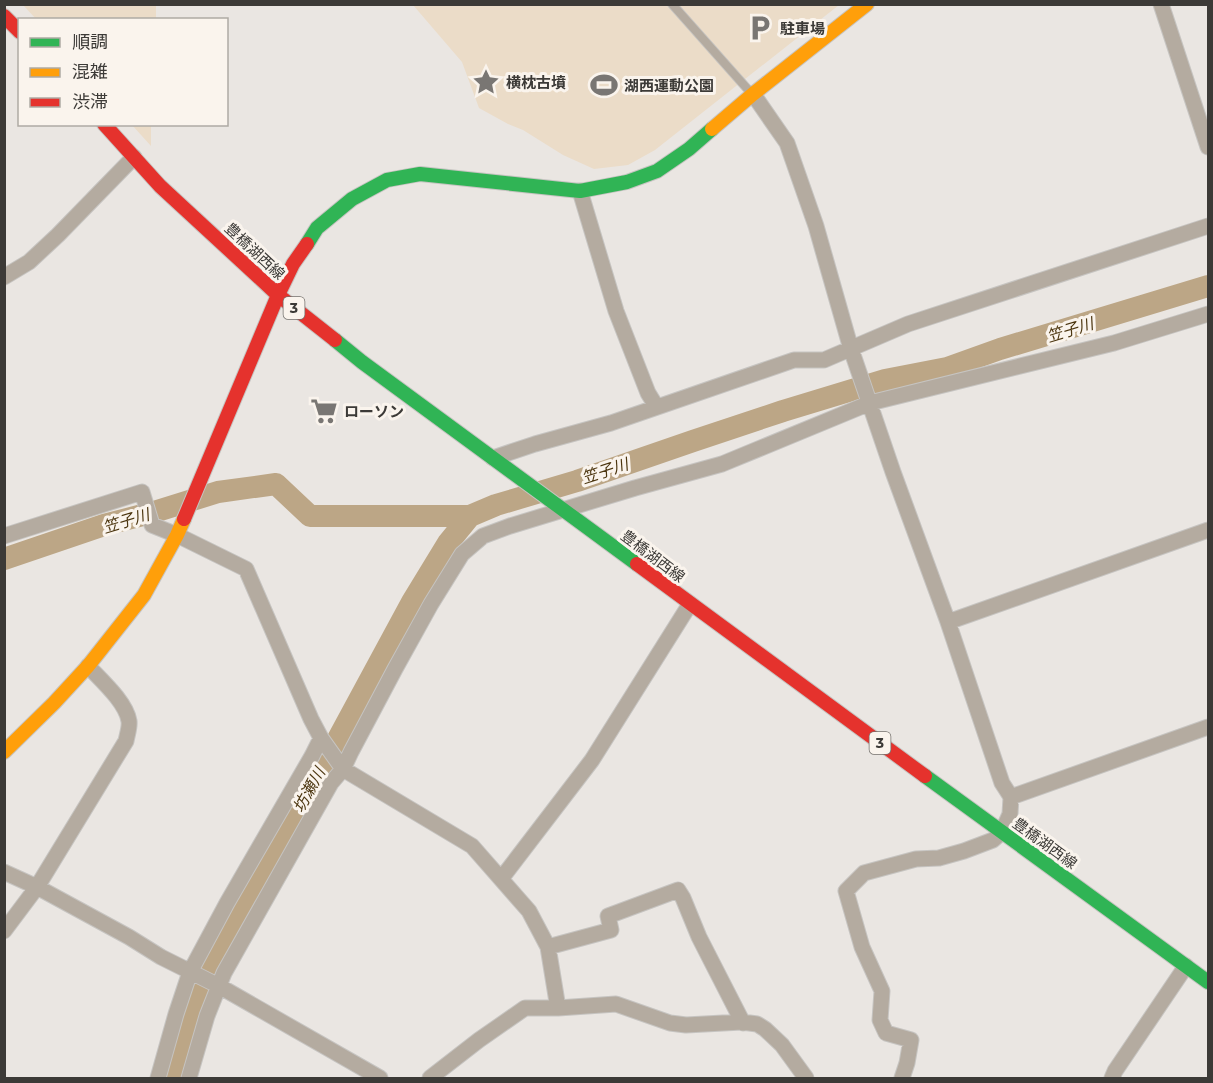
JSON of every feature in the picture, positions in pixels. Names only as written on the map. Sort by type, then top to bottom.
[{"type":"main road","points":[[4,752],[88,666],[144,595],[177,535],[278,295],[293,264],[317,228],[352,199],[387,180],[420,174],[580,191],[627,182],[657,171],[689,148],[867,4]]},
{"type":"main road","points":[[4,16],[18,30]]},
{"type":"main road","name":"豊橋湖西線","points":[[106,126],[160,186],[278,295],[362,362],[1209,982]]},
{"type":"street","points":[[1161,4],[1209,147]]},
{"type":"street","points":[[753,94],[787,143],[816,226],[852,353],[892,472],[948,622],[1002,783],[1011,797],[1010,814],[1002,832],[993,840],[939,858],[916,859],[864,873],[846,891],[862,947],[882,991],[880,1020],[885,1033],[910,1040],[907,1063],[902,1078]]},
{"type":"street","points":[[4,277],[37,255],[134,157]]},
{"type":"street","points":[[580,191],[615,311],[648,393],[656,406]]},
{"type":"street","points":[[499,463],[535,444],[611,423],[794,360],[824,360],[852,353],[908,324],[1209,226]]},
{"type":"street","points":[[189,1078],[216,985],[431,604],[462,554],[483,536],[559,506],[722,465],[870,403],[1114,343],[1209,314]]},
{"type":"street","points":[[4,536],[142,492],[152,525],[246,569],[322,740],[341,766],[472,846],[529,911],[548,947],[558,1008]]},
{"type":"street","points":[[948,622],[1209,530]]},
{"type":"street","points":[[501,879],[592,760],[690,604]]},
{"type":"street","points":[[4,931],[37,886],[126,741],[129,722],[122,703],[88,666]]},
{"type":"street","points":[[1011,797],[1209,727]]},
{"type":"street","points":[[158,1078],[192,973],[227,903],[322,740]]},
{"type":"street","points":[[4,872],[37,886],[380,1078]]},
{"type":"street","points":[[548,947],[611,930],[608,916],[678,890],[743,1023]]},
{"type":"street","points":[[1112,1078],[1186,966]]},
{"type":"street","points":[[430,1078],[525,1008],[616,1004],[670,1023],[686,1025],[756,1024],[782,1045],[806,1078]]},
{"type":"lane","points":[[672,4],[753,94]]},
{"type":"shaded area","points":[[23,5],[156,5],[156,18],[35,18]]},
{"type":"shaded area","name":"湖西運動公園","points":[[413,5],[839,5],[655,150],[628,165],[594,169],[563,155],[523,130],[479,108],[462,62]]},
{"type":"shaded area","points":[[133,126],[151,126],[151,146]]},
{"type":"waterway","name":"笠子川","points":[[4,559],[104,525],[218,492],[276,484],[310,516],[470,516],[496,505],[577,481],[783,411],[885,380],[947,368],[1000,349],[1208,286]]},
{"type":"waterway","name":"坊瀬川","points":[[175,1078],[210,970],[412,602],[448,543],[470,516]]},
{"type":"traffic: fast","points":[[307,244],[317,228],[352,199],[387,180],[420,174],[580,191],[627,182],[657,171],[689,149],[712,129]]},
{"type":"traffic: fast","points":[[335,340],[637,564]]},
{"type":"traffic: fast","points":[[925,776],[1208,982]]},
{"type":"traffic: slow","points":[[712,129],[867,4]]},
{"type":"traffic: slow","points":[[4,752],[88,666],[144,595],[184,519]]},
{"type":"traffic: jam","points":[[4,16],[18,30]]},
{"type":"traffic: jam","points":[[106,126],[160,186],[278,295],[335,340]]},
{"type":"traffic: jam","points":[[184,519],[278,295],[293,264],[307,244]]},
{"type":"traffic: jam","points":[[637,564],[925,776]]},
{"type":"place","name":"駐車場","points":[[760,28]]},
{"type":"place","name":"横枕古墳","points":[[486,82]]},
{"type":"place","name":"湖西運動公園","points":[[604,85]]},
{"type":"place","name":"ローソン","points":[[324,411]]}]
